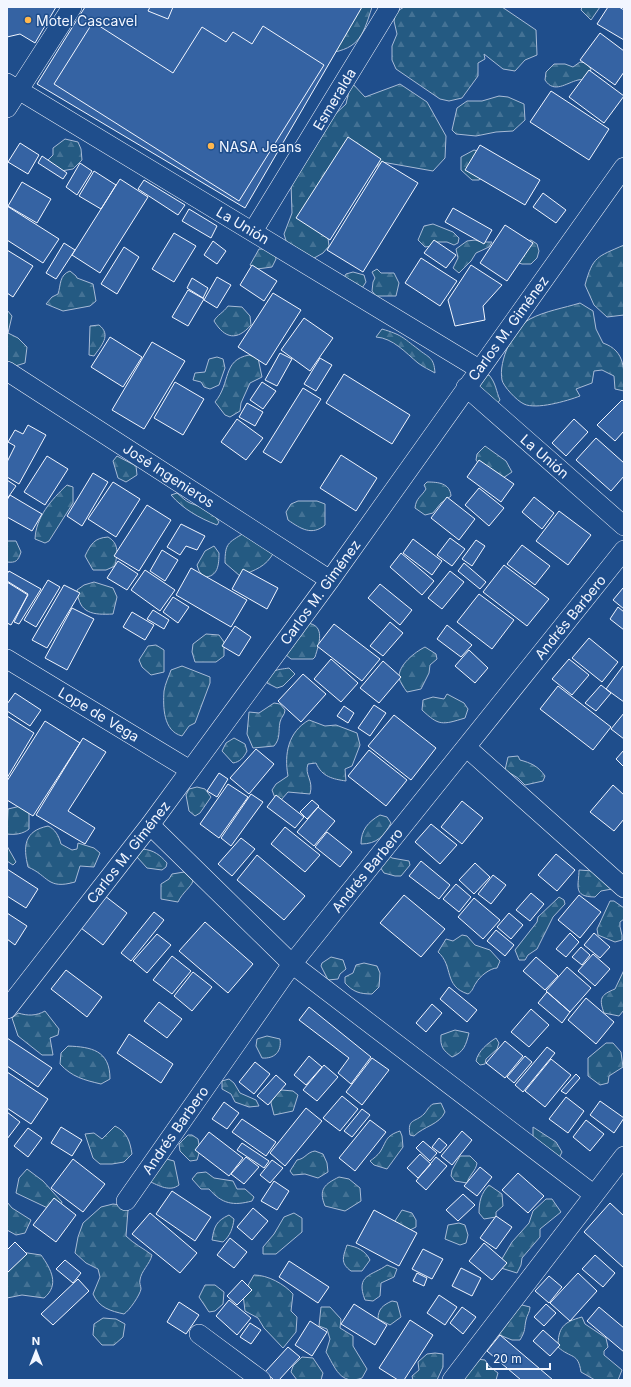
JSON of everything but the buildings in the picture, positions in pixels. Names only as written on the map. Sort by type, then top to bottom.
[{"type":"street","points":[[7,108],[13,87],[72,7]]},
{"type":"street","name":"Esmeralda","points":[[253,231],[390,7]]},
{"type":"street","name":"La Unión","points":[[13,87],[253,231],[478,369]]},
{"type":"street","name":"Carlos M. Giménez","points":[[7,1009],[14,985],[150,825],[330,580],[478,369],[624,167]]},
{"type":"street","name":"José Ingenieros","points":[[7,371],[330,580]]},
{"type":"street","name":"La Unión","points":[[466,387],[624,526]]},
{"type":"street","name":"Andrés Barbero","points":[[126,1201],[292,964],[624,550]]},
{"type":"street","name":"Lope de Vega","points":[[7,659],[190,770]]},
{"type":"street","points":[[466,747],[624,888]]},
{"type":"street","points":[[150,825],[292,964],[593,1194]]},
{"type":"street","points":[[452,1380],[593,1194],[624,1156]]},
{"type":"street","points":[[199,1334],[261,1380]]},
{"type":"green space","points":[[290,7],[372,7],[365,27],[357,41],[344,49],[322,54]]},
{"type":"green space","points":[[404,7],[502,7],[536,30],[537,55],[525,60],[515,71],[503,69],[484,54],[485,59],[478,63],[478,76],[462,98],[449,101],[440,99],[396,69],[392,60],[392,46],[397,34],[394,21],[396,12]]},
{"type":"green space","points":[[582,7],[600,7],[591,20],[581,10]]},
{"type":"green space","points":[[580,62],[586,63],[591,69],[588,80],[579,80],[556,87],[552,86],[545,80],[546,72],[554,64],[565,64],[573,67]]},
{"type":"green space","points":[[351,82],[365,97],[400,84],[427,102],[446,136],[445,158],[433,171],[382,162],[339,199],[327,230],[329,246],[323,253],[309,261],[287,244],[284,234],[292,213],[291,183],[316,132],[346,104]]},
{"type":"green space","points":[[499,96],[508,97],[524,104],[525,120],[513,131],[496,132],[476,136],[456,134],[452,130],[457,108],[467,101],[482,101]]},
{"type":"green space","points":[[65,139],[78,142],[81,149],[82,160],[73,169],[61,171],[48,160],[53,155],[53,148]]},
{"type":"green space","points":[[474,150],[478,151],[483,177],[479,180],[472,180],[461,170],[461,157]]},
{"type":"green space","points":[[433,224],[453,232],[459,238],[458,243],[454,245],[447,242],[435,242],[432,246],[425,247],[418,240],[424,226]]},
{"type":"green space","points":[[475,240],[492,242],[489,247],[476,253],[471,261],[459,273],[453,268],[458,258],[456,249],[467,241]]},
{"type":"green space","points":[[531,240],[537,244],[539,251],[537,258],[531,264],[516,262],[518,243]]},
{"type":"green space","points":[[624,245],[624,315],[607,317],[594,305],[585,285],[591,268],[597,259],[602,255]]},
{"type":"green space","points":[[259,249],[271,249],[275,252],[276,259],[272,267],[257,269],[250,265]]},
{"type":"green space","points":[[377,269],[381,273],[394,273],[399,283],[396,296],[376,296],[372,291],[375,278],[372,272]]},
{"type":"green space","points":[[70,271],[77,278],[93,284],[96,301],[90,306],[63,311],[46,304],[52,297],[58,294],[62,278]]},
{"type":"green space","points":[[353,272],[364,275],[366,282],[362,288],[343,279],[346,274]]},
{"type":"green space","points":[[580,303],[593,311],[596,329],[603,343],[611,346],[620,356],[624,376],[624,391],[615,389],[614,376],[602,370],[594,371],[592,383],[576,389],[580,396],[544,405],[529,406],[524,404],[514,397],[502,380],[502,364],[508,345],[518,329],[530,319]]},
{"type":"green space","points":[[228,306],[242,307],[250,316],[251,325],[241,334],[236,336],[231,336],[222,331],[214,321]]},
{"type":"green space","points":[[7,310],[12,316],[8,333],[18,338],[27,347],[25,363],[12,367],[7,366]]},
{"type":"green space","points":[[99,325],[105,333],[104,340],[94,356],[89,355],[90,326]]},
{"type":"green space","points":[[382,329],[402,337],[428,356],[432,361],[435,373],[420,364],[394,343],[376,337]]},
{"type":"green space","points":[[249,355],[258,358],[262,377],[250,383],[241,403],[240,411],[230,417],[225,415],[215,402],[220,395],[231,367],[240,358]]},
{"type":"green space","points":[[217,357],[223,359],[225,368],[219,385],[210,389],[204,387],[201,382],[193,380],[195,373],[205,372],[209,359]]},
{"type":"green space","points":[[489,375],[495,384],[500,400],[495,406],[476,382],[483,376]]},
{"type":"green space","points":[[485,446],[506,461],[512,472],[503,478],[480,465],[476,460],[477,454]]},
{"type":"green space","points":[[117,456],[136,466],[137,475],[126,482],[118,478],[113,461]]},
{"type":"green space","points":[[427,482],[443,484],[448,488],[451,496],[441,503],[433,513],[425,515],[415,508],[418,500],[426,489],[424,485]]},
{"type":"green space","points":[[67,485],[73,487],[73,503],[49,541],[45,543],[35,539],[38,523],[45,509]]},
{"type":"green space","points":[[177,493],[188,502],[210,512],[219,522],[217,525],[198,516],[181,505],[171,495]]},
{"type":"green space","points":[[298,501],[317,501],[325,504],[325,525],[311,531],[297,526],[288,520],[286,512],[291,504]]},
{"type":"green space","points":[[244,533],[274,552],[264,565],[240,576],[225,563],[225,556],[228,544]]},
{"type":"green space","points":[[108,537],[112,540],[117,550],[115,566],[106,570],[93,570],[85,556],[89,548],[96,540]]},
{"type":"green space","points":[[7,541],[16,541],[21,552],[15,562],[7,562]]},
{"type":"green space","points":[[214,546],[219,553],[217,570],[212,575],[204,577],[199,571],[197,565],[205,551]]},
{"type":"green space","points":[[94,582],[113,588],[117,597],[113,614],[93,613],[84,608],[81,604],[78,598],[77,590],[84,585]]},
{"type":"green space","points":[[307,623],[317,627],[319,631],[320,636],[315,657],[313,659],[291,659],[285,654]]},
{"type":"green space","points":[[206,634],[219,635],[224,642],[224,656],[216,662],[195,662],[192,652],[193,644]]},
{"type":"green space","points":[[156,645],[164,650],[164,672],[151,675],[142,667],[139,660],[148,646]]},
{"type":"green space","points":[[425,647],[436,654],[437,659],[430,665],[429,673],[421,689],[407,692],[399,678],[401,668],[412,656]]},
{"type":"green space","points":[[182,666],[210,677],[210,683],[195,723],[189,726],[182,736],[171,729],[168,724],[164,711],[164,697],[165,688],[171,670]]},
{"type":"green space","points":[[289,668],[295,674],[283,686],[277,688],[267,683],[268,678],[274,671]]},
{"type":"green space","points":[[447,694],[464,703],[468,709],[465,718],[441,723],[433,719],[422,710],[423,700],[433,697],[444,699]]},
{"type":"green space","points":[[274,703],[280,704],[285,710],[280,722],[278,740],[274,746],[253,748],[247,734],[249,712],[259,713]]},
{"type":"green space","points":[[309,720],[325,726],[336,725],[357,733],[360,745],[352,766],[345,769],[346,781],[328,776],[318,768],[316,763],[308,764],[307,771],[311,785],[310,794],[288,792],[281,800],[275,798],[272,790],[276,784],[288,776],[287,752],[292,737],[302,725]]},
{"type":"green space","points":[[234,738],[245,744],[247,751],[242,759],[233,763],[222,751],[226,743]]},
{"type":"green space","points":[[518,756],[520,760],[537,767],[540,770],[545,776],[543,781],[525,785],[518,778],[505,770],[508,757]]},
{"type":"green space","points":[[197,787],[205,789],[211,797],[200,813],[195,816],[189,811],[186,795],[189,789]]},
{"type":"green space","points":[[25,805],[29,811],[29,829],[19,834],[7,834],[8,809]]},
{"type":"green space","points":[[380,815],[387,817],[391,823],[388,828],[376,841],[361,844],[362,835],[366,827]]},
{"type":"green space","points":[[48,826],[56,833],[61,844],[72,850],[77,849],[78,843],[94,848],[100,853],[94,867],[80,866],[75,882],[66,884],[53,883],[28,867],[26,859],[27,840],[40,828]]},
{"type":"green space","points":[[7,846],[16,862],[13,865],[7,861]]},
{"type":"green space","points":[[142,849],[150,850],[159,855],[167,863],[166,867],[162,870],[147,868],[137,857]]},
{"type":"green space","points":[[389,856],[392,858],[409,861],[410,865],[401,876],[384,873],[380,867]]},
{"type":"green space","points":[[579,870],[593,871],[612,889],[601,891],[595,897],[583,895],[578,889]]},
{"type":"green space","points":[[184,872],[193,881],[178,902],[161,899],[161,884],[169,879],[172,874]]},
{"type":"green space","points":[[559,897],[564,900],[565,904],[553,917],[537,949],[528,955],[525,960],[519,960],[515,950],[537,922],[538,917]]},
{"type":"green space","points":[[610,901],[614,901],[624,908],[624,919],[620,922],[622,940],[615,942],[598,935],[597,929]]},
{"type":"green space","points":[[462,935],[467,936],[475,945],[490,950],[500,961],[497,968],[485,973],[468,994],[455,986],[443,957],[438,952],[446,939],[453,941]]},
{"type":"green space","points":[[331,957],[343,960],[346,969],[340,974],[338,979],[328,980],[321,966],[322,963]]},
{"type":"green space","points":[[364,963],[377,966],[380,973],[379,987],[372,994],[357,992],[345,983],[345,977],[353,973],[356,965]]},
{"type":"green space","points":[[624,970],[624,1010],[619,1016],[604,1013],[601,1001],[602,998],[606,993],[615,989]]},
{"type":"green space","points":[[45,1011],[59,1029],[58,1035],[50,1038],[53,1055],[42,1055],[18,1036],[12,1018],[18,1013],[32,1015]]},
{"type":"green space","points":[[455,1030],[469,1033],[464,1048],[452,1057],[443,1048],[441,1043],[441,1035]]},
{"type":"green space","points":[[267,1036],[280,1039],[280,1048],[273,1056],[262,1058],[256,1046],[257,1039]]},
{"type":"green space","points":[[496,1038],[499,1043],[497,1049],[486,1059],[485,1064],[480,1065],[476,1061],[477,1057],[487,1045]]},
{"type":"green space","points":[[606,1043],[613,1043],[621,1052],[623,1067],[609,1076],[608,1083],[600,1085],[588,1076],[588,1058]]},
{"type":"green space","points":[[68,1046],[91,1049],[98,1052],[107,1062],[110,1079],[101,1084],[84,1079],[69,1072],[60,1064],[61,1053]]},
{"type":"green space","points":[[229,1079],[234,1083],[240,1093],[256,1100],[259,1106],[249,1107],[235,1102],[231,1094],[222,1089],[222,1081]]},
{"type":"green space","points":[[282,1090],[293,1091],[298,1095],[293,1111],[274,1115],[271,1103],[272,1094]]},
{"type":"green space","points":[[441,1103],[445,1112],[439,1120],[414,1136],[410,1135],[409,1130],[411,1123],[421,1117],[433,1104]]},
{"type":"green space","points":[[115,1126],[119,1128],[127,1137],[132,1154],[124,1162],[100,1164],[93,1158],[85,1134],[94,1133],[102,1139]]},
{"type":"green space","points":[[533,1127],[556,1142],[562,1152],[559,1158],[531,1141],[533,1136]]},
{"type":"green space","points":[[400,1131],[403,1147],[387,1169],[374,1165],[370,1161],[379,1153],[389,1137]]},
{"type":"green space","points":[[188,1135],[192,1135],[198,1139],[200,1150],[197,1160],[190,1161],[180,1151],[179,1144]]},
{"type":"green space","points":[[315,1151],[323,1154],[327,1163],[328,1172],[318,1178],[305,1174],[293,1175],[290,1171],[297,1160]]},
{"type":"green space","points":[[155,1156],[174,1161],[179,1185],[168,1188],[149,1181]]},
{"type":"green space","points":[[460,1156],[470,1156],[477,1163],[467,1183],[455,1181],[451,1176],[452,1170]]},
{"type":"green space","points":[[27,1169],[43,1181],[62,1202],[60,1210],[54,1211],[16,1193],[19,1178]]},
{"type":"green space","points":[[206,1172],[214,1178],[233,1181],[237,1189],[245,1189],[254,1197],[252,1201],[245,1203],[233,1203],[223,1201],[209,1189],[201,1189],[192,1179],[197,1173]]},
{"type":"green space","points":[[339,1177],[349,1179],[360,1188],[361,1201],[345,1211],[325,1206],[322,1195],[324,1188],[330,1182]]},
{"type":"green space","points":[[489,1185],[502,1194],[503,1206],[496,1212],[496,1217],[484,1219],[479,1213],[479,1205],[482,1194]]},
{"type":"green space","points":[[546,1199],[552,1199],[561,1212],[540,1229],[540,1237],[522,1258],[521,1265],[517,1273],[501,1268],[500,1262],[512,1242],[529,1223],[533,1211]]},
{"type":"green space","points":[[7,1202],[12,1208],[31,1220],[25,1233],[16,1235],[7,1230]]},
{"type":"green space","points":[[113,1204],[120,1205],[128,1210],[126,1236],[152,1255],[141,1277],[141,1289],[139,1295],[124,1314],[110,1310],[99,1303],[93,1294],[100,1277],[98,1269],[86,1263],[75,1253],[78,1237],[83,1223],[101,1207]]},
{"type":"green space","points":[[402,1210],[412,1213],[416,1220],[416,1227],[408,1231],[393,1224]]},
{"type":"green space","points":[[294,1213],[302,1218],[302,1232],[276,1254],[263,1254],[263,1247],[274,1234],[284,1217]]},
{"type":"green space","points":[[229,1215],[234,1219],[232,1229],[228,1237],[223,1242],[212,1240],[218,1222]]},
{"type":"green space","points":[[459,1223],[465,1225],[468,1235],[466,1243],[460,1245],[445,1239],[448,1225]]},
{"type":"green space","points":[[347,1245],[360,1250],[366,1254],[370,1260],[362,1271],[351,1271],[345,1265],[343,1260]]},
{"type":"green space","points":[[21,1252],[41,1255],[51,1271],[53,1282],[52,1288],[44,1298],[22,1295],[7,1298],[7,1273]]},
{"type":"green space","points":[[387,1265],[397,1269],[394,1277],[381,1283],[380,1296],[373,1301],[365,1300],[362,1291],[364,1280],[371,1274]]},
{"type":"green space","points":[[254,1275],[259,1275],[275,1281],[293,1294],[291,1311],[297,1317],[296,1332],[283,1348],[264,1328],[258,1318],[245,1311],[243,1294]]},
{"type":"green space","points":[[205,1285],[215,1285],[224,1292],[223,1304],[215,1311],[209,1312],[199,1297]]},
{"type":"green space","points":[[392,1301],[397,1302],[401,1317],[390,1325],[378,1319],[378,1316],[382,1308]]},
{"type":"green space","points":[[518,1304],[530,1307],[524,1332],[520,1340],[512,1340],[497,1334]]},
{"type":"green space","points":[[321,1307],[330,1307],[341,1319],[340,1328],[353,1336],[353,1346],[367,1369],[362,1378],[355,1380],[343,1377],[332,1364],[326,1352],[330,1339],[327,1329],[319,1326]]},
{"type":"green space","points":[[582,1317],[585,1324],[606,1338],[608,1347],[604,1351],[604,1355],[622,1370],[618,1380],[595,1380],[581,1372],[576,1358],[558,1347],[559,1335],[563,1327],[570,1321]]},
{"type":"green space","points":[[103,1318],[116,1319],[125,1324],[123,1337],[114,1345],[102,1345],[93,1335],[94,1324]]},
{"type":"green space","points":[[427,1354],[443,1354],[443,1367],[437,1380],[413,1380],[412,1376],[419,1370],[418,1362]]},
{"type":"green space","points":[[302,1357],[313,1358],[323,1373],[321,1380],[297,1380],[291,1372],[293,1366]]},
{"type":"green space","points":[[476,1359],[485,1360],[489,1366],[498,1373],[496,1380],[459,1380]]},
{"type":"place","name":"Motel Cascavel","points":[[28,20]]},
{"type":"place","name":"NASA Jeans","points":[[211,146]]}]
